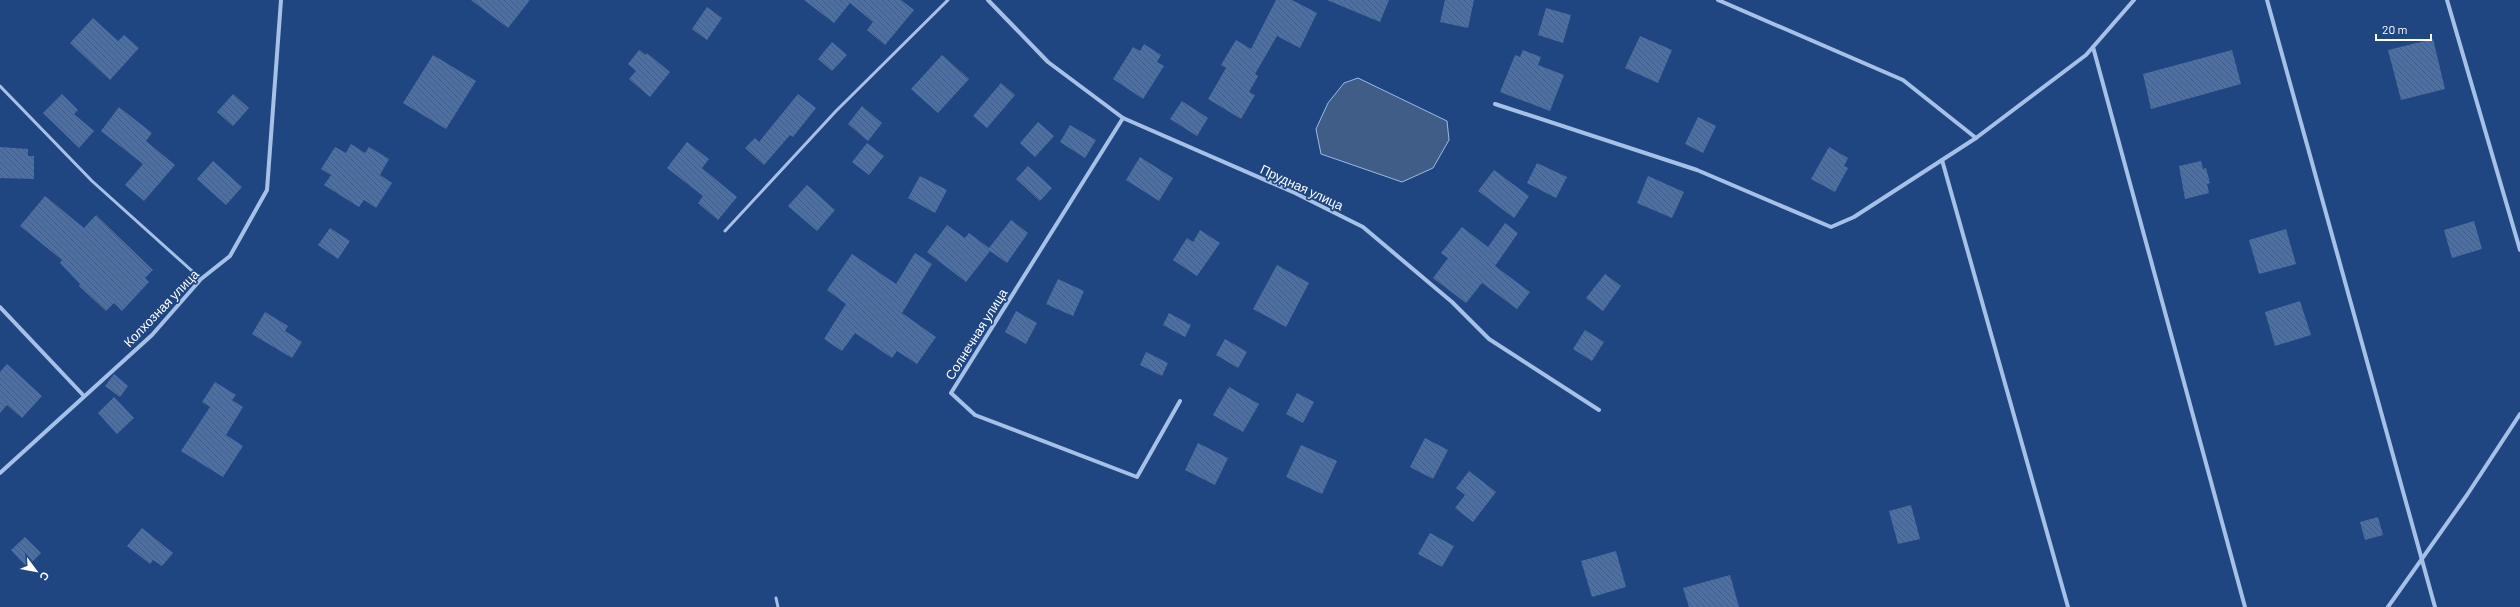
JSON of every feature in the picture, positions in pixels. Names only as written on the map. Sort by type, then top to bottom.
[{"type":"street","name":"Колхозная улица","points":[[0,473],[152,335],[200,278],[230,256],[267,190],[281,0]]},
{"type":"street","name":"Прудная улица","points":[[988,0],[1048,62],[1123,118],[1295,193],[1363,227],[1419,273],[1488,339],[1599,410]]},
{"type":"street","points":[[1718,0],[1904,80],[1976,138]]},
{"type":"street","points":[[1496,104],[1697,170],[1831,227],[1854,217],[1976,138],[2086,55],[2134,0]]},
{"type":"street","points":[[2267,0],[2435,607]]},
{"type":"street","points":[[2447,0],[2520,250]]},
{"type":"street","points":[[2093,47],[2245,607]]},
{"type":"street","name":"Солнечная улица","points":[[1123,118],[951,393],[975,415],[1137,477],[1180,401]]},
{"type":"street","points":[[1942,160],[2068,607]]},
{"type":"street","points":[[0,307],[84,396]]},
{"type":"street","points":[[2388,607],[2422,561],[2520,414]]},
{"type":"lane","points":[[725,231],[836,112],[948,0]]},
{"type":"lane","points":[[0,86],[92,180],[200,278]]},
{"type":"lane","points":[[776,598],[778,607]]},
{"type":"water","points":[[1358,78],[1447,121],[1449,140],[1433,168],[1402,182],[1321,154],[1316,129],[1328,103],[1344,83]]},
{"type":"building","points":[[471,0],[530,0],[508,28]]},
{"type":"building","points":[[804,0],[901,0],[914,10],[885,45],[867,30],[873,22],[850,3],[834,23]]},
{"type":"building","points":[[1276,0],[1292,0],[1317,13],[1300,48],[1277,36],[1255,74],[1258,76],[1249,92],[1255,95],[1241,119],[1208,99],[1226,68],[1221,65],[1236,40],[1251,49]]},
{"type":"building","points":[[1327,0],[1389,0],[1380,22]]},
{"type":"building","points":[[1445,0],[1474,0],[1468,28],[1440,22]]},
{"type":"building","points":[[707,7],[722,18],[707,40],[692,29]]},
{"type":"building","points":[[1546,8],[1571,15],[1563,43],[1538,35]]},
{"type":"building","points":[[93,18],[118,41],[124,35],[139,48],[110,80],[70,43]]},
{"type":"building","points":[[1640,36],[1672,50],[1658,83],[1625,68]]},
{"type":"building","points":[[2433,39],[2445,89],[2401,100],[2388,50]]},
{"type":"building","points":[[832,42],[847,55],[832,71],[818,59]]},
{"type":"building","points":[[1144,44],[1161,55],[1157,62],[1164,66],[1143,99],[1113,79],[1133,47],[1140,51]]},
{"type":"building","points":[[639,50],[646,55],[647,53],[670,72],[650,97],[629,79],[636,71],[628,64]]},
{"type":"building","points":[[1523,50],[1541,57],[1538,65],[1564,75],[1550,111],[1500,92],[1515,55],[1520,57]]},
{"type":"building","points":[[2232,50],[2241,84],[2151,109],[2143,74]]},
{"type":"building","points":[[433,55],[476,81],[446,129],[403,103]]},
{"type":"building","points":[[942,55],[969,79],[938,113],[911,89]]},
{"type":"building","points":[[1001,83],[1015,95],[987,128],[973,116]]},
{"type":"building","points":[[62,94],[78,110],[74,114],[94,131],[79,148],[43,113]]},
{"type":"building","points":[[233,94],[249,108],[233,126],[217,112]]},
{"type":"building","points":[[798,94],[816,108],[793,137],[790,135],[764,165],[745,148],[755,138],[759,142]]},
{"type":"building","points":[[1182,101],[1208,118],[1197,136],[1170,119]]},
{"type":"building","points":[[862,106],[882,123],[868,141],[848,124]]},
{"type":"building","points":[[119,107],[152,133],[146,141],[175,165],[144,201],[125,185],[143,164],[101,131]]},
{"type":"building","points":[[1698,117],[1716,126],[1703,153],[1685,144]]},
{"type":"building","points":[[1038,122],[1054,136],[1035,157],[1020,143]]},
{"type":"building","points":[[1070,125],[1096,140],[1085,158],[1060,142]]},
{"type":"building","points":[[687,142],[709,159],[702,168],[737,197],[718,220],[698,203],[703,196],[667,168]]},
{"type":"building","points":[[867,143],[884,156],[869,175],[852,162]]},
{"type":"building","points":[[351,144],[365,153],[369,147],[389,159],[380,175],[392,183],[376,208],[364,200],[359,207],[324,185],[331,175],[321,169],[335,147],[346,153]]},
{"type":"building","points":[[0,147],[28,149],[28,156],[34,156],[34,179],[0,178]]},
{"type":"building","points":[[1829,147],[1848,158],[1844,166],[1848,168],[1835,192],[1811,179]]},
{"type":"building","points":[[1140,157],[1173,178],[1159,201],[1126,180]]},
{"type":"building","points":[[213,161],[242,187],[226,205],[197,179]]},
{"type":"building","points":[[2201,161],[2203,169],[2206,168],[2210,183],[2207,184],[2209,193],[2185,199],[2179,166]]},
{"type":"building","points":[[1537,163],[1567,177],[1556,198],[1527,183]]},
{"type":"building","points":[[1028,166],[1052,188],[1040,201],[1016,179]]},
{"type":"building","points":[[1494,170],[1529,196],[1514,218],[1478,191]]},
{"type":"building","points":[[920,176],[947,190],[935,213],[908,198]]},
{"type":"building","points":[[1648,176],[1684,192],[1672,218],[1637,203]]},
{"type":"building","points":[[807,185],[835,210],[817,231],[788,206]]},
{"type":"building","points":[[45,196],[84,228],[96,215],[153,270],[145,278],[149,282],[122,311],[114,303],[106,311],[79,286],[80,284],[60,263],[62,260],[20,226]]},
{"type":"building","points":[[1011,220],[1028,233],[1007,263],[990,251],[966,282],[927,252],[947,225],[965,238],[969,233],[989,248]]},
{"type":"building","points":[[2474,221],[2482,249],[2452,258],[2444,230]]},
{"type":"building","points":[[1505,223],[1518,233],[1495,266],[1530,292],[1517,309],[1482,283],[1466,303],[1433,278],[1448,258],[1441,253],[1462,227],[1488,247]]},
{"type":"building","points":[[330,228],[350,241],[338,259],[318,245]]},
{"type":"building","points":[[2286,229],[2296,264],[2259,274],[2249,240]]},
{"type":"building","points":[[1200,230],[1220,243],[1197,276],[1173,260],[1187,238],[1193,242]]},
{"type":"building","points":[[915,253],[932,264],[902,313],[936,337],[917,364],[897,351],[892,358],[855,333],[842,351],[824,339],[846,304],[827,290],[852,254],[896,284]]},
{"type":"building","points":[[1277,265],[1309,283],[1286,327],[1253,309]]},
{"type":"building","points":[[1605,274],[1621,286],[1603,311],[1586,298]]},
{"type":"building","points":[[1058,279],[1084,291],[1073,316],[1046,304]]},
{"type":"building","points":[[2300,301],[2311,335],[2275,346],[2265,312]]},
{"type":"building","points":[[1016,311],[1037,323],[1026,344],[1005,332]]},
{"type":"building","points":[[265,312],[288,326],[285,331],[302,342],[292,358],[252,334]]},
{"type":"building","points":[[1169,313],[1191,325],[1185,337],[1163,325]]},
{"type":"building","points":[[1585,330],[1604,342],[1592,361],[1573,349]]},
{"type":"building","points":[[1225,339],[1247,352],[1238,368],[1216,355]]},
{"type":"building","points":[[1146,352],[1168,363],[1162,376],[1140,365]]},
{"type":"building","points":[[7,364],[42,396],[22,418],[7,405],[0,413],[0,372]]},
{"type":"building","points":[[114,374],[128,386],[120,397],[105,386]]},
{"type":"building","points":[[215,382],[236,395],[232,400],[243,407],[226,435],[243,446],[223,477],[181,451],[210,407],[202,402]]},
{"type":"building","points":[[1229,387],[1259,404],[1243,432],[1213,415]]},
{"type":"building","points":[[1297,393],[1314,402],[1303,423],[1286,414]]},
{"type":"building","points":[[114,397],[134,418],[117,434],[98,413]]},
{"type":"building","points":[[1425,438],[1448,450],[1433,479],[1410,467]]},
{"type":"building","points":[[1198,443],[1228,458],[1215,485],[1185,470]]},
{"type":"building","points":[[1301,445],[1337,461],[1322,494],[1286,477]]},
{"type":"building","points":[[1469,471],[1496,492],[1473,522],[1455,508],[1465,495],[1456,488]]},
{"type":"building","points":[[1911,505],[1920,539],[1898,544],[1889,511]]},
{"type":"building","points":[[2378,517],[2383,535],[2365,540],[2360,522]]},
{"type":"building","points":[[142,528],[173,553],[162,566],[153,560],[150,564],[127,546]]},
{"type":"building","points":[[1430,533],[1454,546],[1442,567],[1418,554]]},
{"type":"building","points":[[25,537],[41,553],[27,567],[11,550]]},
{"type":"building","points":[[1616,551],[1626,587],[1592,597],[1581,561]]},
{"type":"building","points":[[1730,575],[1739,607],[1689,607],[1683,588]]}]
